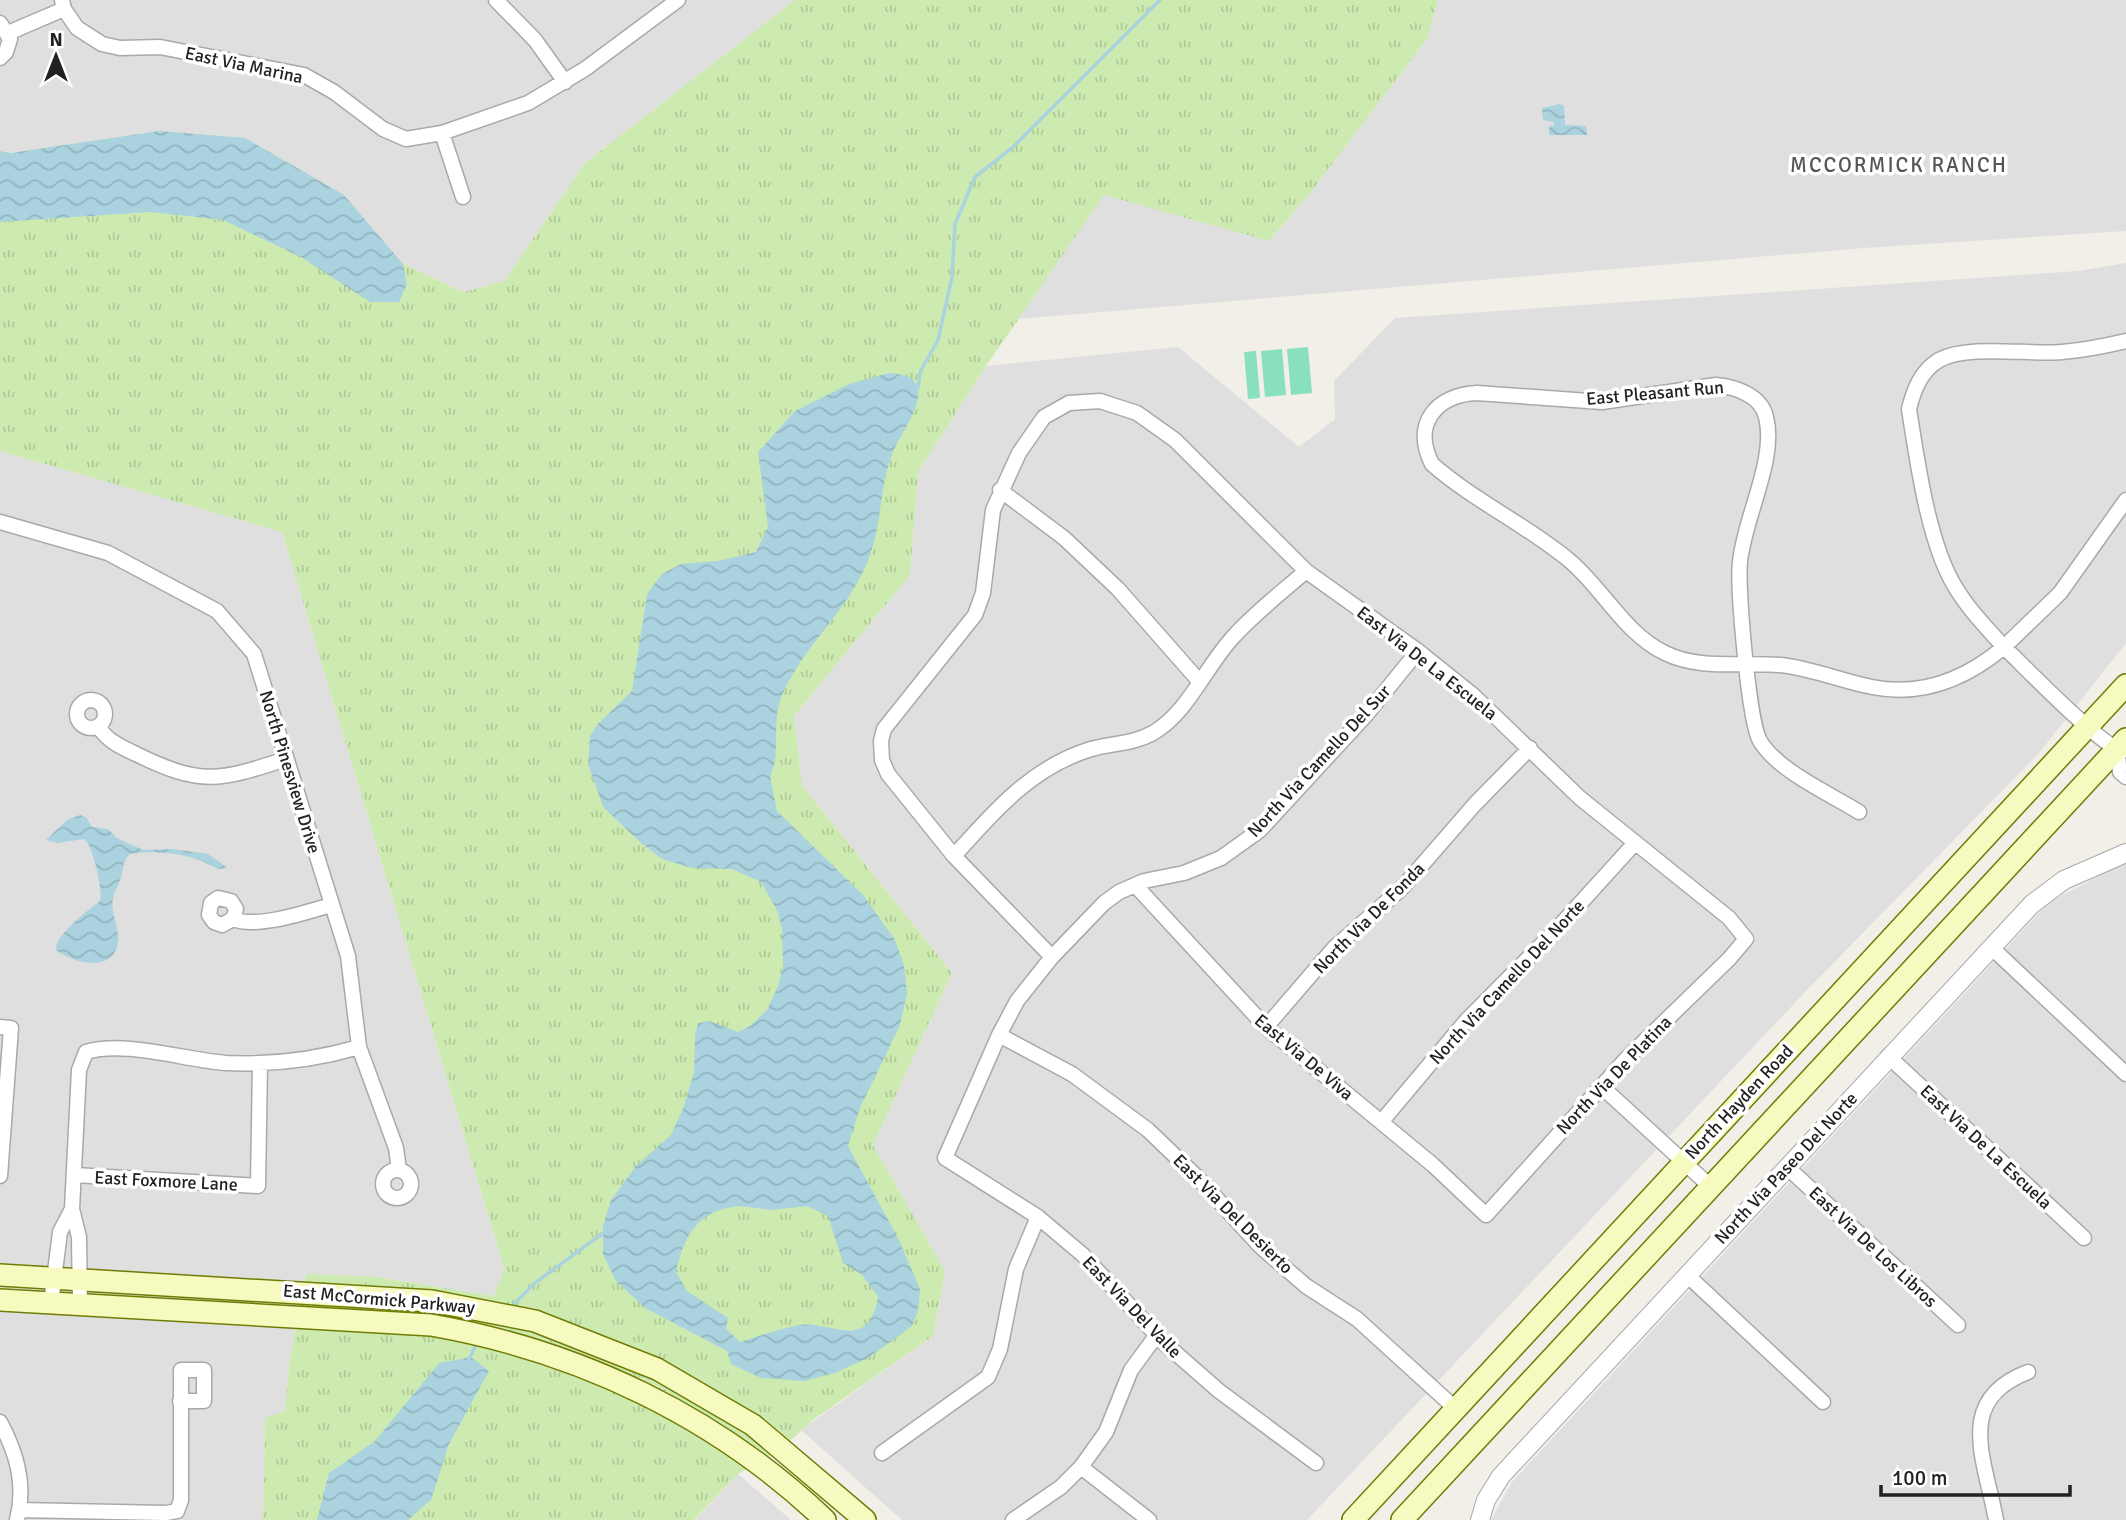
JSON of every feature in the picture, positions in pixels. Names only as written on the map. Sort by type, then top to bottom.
[{"type":"main road","name":"North Hayden Road","points":[[1353,1520],[2090,727],[2126,685]]},
{"type":"main road","points":[[1402,1520],[2123,747]]},
{"type":"main road","name":"East McCormick Parkway","points":[[0,1275],[432,1300],[536,1321],[657,1368],[753,1425],[865,1520]]},
{"type":"main road","name":"East McCormick Parkway","points":[[0,1300],[431,1325],[525,1346],[575,1362],[653,1396],[738,1448],[825,1520]]},
{"type":"street","points":[[496,0],[535,40],[565,82]]},
{"type":"street","name":"East Via Marina","points":[[63,4],[77,28],[102,44],[120,48],[160,47],[284,69],[321,84],[395,135],[420,139],[528,103],[565,82],[678,0]]},
{"type":"street","points":[[0,58],[9,46],[4,28],[63,4]]},
{"type":"street","points":[[442,133],[463,197]]},
{"type":"street","points":[[2126,341],[2061,352],[1960,354],[1941,359],[1926,371],[1914,388],[1909,409],[1937,546],[1953,583],[1973,615],[2004,647],[2090,727],[2123,747],[2120,772],[2126,778]]},
{"type":"street","name":"East Pleasant Run","points":[[1859,813],[1787,768],[1760,741],[1754,724],[1747,663],[1739,563],[1769,437],[1766,413],[1754,398],[1734,387],[1716,385],[1602,401],[1461,394],[1441,402],[1430,415],[1425,442],[1432,464],[1572,563],[1643,639],[1682,660],[1747,663],[1801,668],[1874,687],[1895,689],[1946,683],[1980,667],[2060,593],[2126,500]]},
{"type":"street","name":"East Via De La Escuela","points":[[1000,490],[1019,453],[1044,417],[1069,402],[1100,401],[1137,413],[1175,440],[1306,571],[1418,651],[1474,696],[1580,798],[1729,918],[1746,939]]},
{"type":"street","points":[[1052,957],[954,856],[888,774],[882,760],[881,741],[884,729],[975,615],[983,593],[993,510],[1000,490],[1064,538],[1118,589],[1199,681]]},
{"type":"street","name":"North Pinesview Drive","points":[[0,522],[108,553],[217,611],[254,654],[348,956],[359,1047],[396,1148],[399,1170]]},
{"type":"street","points":[[954,856],[996,807],[1019,787],[1059,762],[1092,749],[1126,744],[1152,733],[1173,718],[1234,636],[1306,571]]},
{"type":"street","name":"North Via Camello Del Sur","points":[[945,1158],[999,1035],[1017,1002],[1052,957],[1104,903],[1135,884],[1184,873],[1221,858],[1260,830],[1366,715],[1418,651]]},
{"type":"street","points":[[98,726],[115,744],[168,769],[195,777],[229,777],[286,760]]},
{"type":"street","name":"North Via De Fonda","points":[[1266,1027],[1335,948],[1402,888],[1475,804],[1530,748]]},
{"type":"street","name":"North Via Camello Del Norte","points":[[1381,1121],[1466,1021],[1556,930],[1634,844]]},
{"type":"street","name":"North Via Paseo Del Norte","points":[[1479,1520],[1486,1500],[1501,1476],[1788,1168],[1888,1056],[2047,891],[2126,853]]},
{"type":"street","name":"East Via De Viva","points":[[1135,884],[1266,1027],[1381,1121],[1486,1215]]},
{"type":"street","points":[[233,919],[248,923],[294,916],[331,905]]},
{"type":"street","name":"North Via De Platina","points":[[1486,1215],[1601,1086],[1746,939]]},
{"type":"street","points":[[1992,948],[2126,1074]]},
{"type":"street","points":[[0,1176],[5,1028]]},
{"type":"street","name":"East Via Del Desierto","points":[[999,1035],[1072,1074],[1148,1130],[1198,1178],[1260,1246],[1306,1286],[1357,1319],[1456,1409]]},
{"type":"street","points":[[80,1304],[79,1237],[72,1209],[79,1070],[86,1052],[111,1048],[214,1062],[260,1063],[317,1058],[359,1047]]},
{"type":"street","name":"East Via De La Escuela","points":[[1888,1056],[2084,1238]]},
{"type":"street","name":"East Foxmore Lane","points":[[75,1175],[258,1186],[260,1063]]},
{"type":"street","points":[[1601,1086],[1713,1188]]},
{"type":"street","name":"East Via Del Valle","points":[[945,1158],[1038,1217],[1083,1255],[1156,1336],[1219,1391],[1316,1462]]},
{"type":"street","name":"East Via De Los Libros","points":[[1788,1168],[1958,1325]]},
{"type":"street","points":[[51,1303],[52,1277],[60,1232],[72,1209]]},
{"type":"street","points":[[882,1453],[988,1377],[1000,1349],[1016,1269],[1038,1217]]},
{"type":"street","points":[[1687,1275],[1823,1402]]},
{"type":"street","points":[[1013,1520],[1053,1494],[1081,1467],[1106,1433],[1131,1370],[1156,1336]]},
{"type":"street","points":[[1996,1520],[1981,1438],[1983,1406],[2004,1381],[2028,1372]]},
{"type":"street","points":[[0,1422],[12,1445],[20,1471],[18,1515],[166,1513],[177,1511],[181,1500],[180,1401]]},
{"type":"street","points":[[1081,1467],[1149,1520]]},
{"type":"shaded area","points":[[0,0],[795,0],[585,163],[504,281],[464,292],[403,264],[344,195],[0,151]]},
{"type":"shaded area","points":[[1438,0],[2126,0],[2126,231],[1864,248],[1018,319],[1104,194],[1270,240],[1311,192],[1427,39]]},
{"type":"shaded area","points":[[2126,263],[2126,643],[2039,753],[1807,990],[1307,1520],[902,1520],[801,1430],[933,1336],[945,1271],[873,1145],[952,973],[802,785],[794,716],[910,575],[918,472],[986,366],[1178,347],[1299,447],[1335,419],[1334,381],[1395,318],[2078,271]]},
{"type":"shaded area","points":[[0,451],[282,532],[504,1268],[494,1296],[377,1277],[306,1275],[289,1366],[285,1411],[265,1418],[263,1520],[0,1520]]},
{"type":"shaded area","points":[[2126,862],[2126,1520],[1491,1520],[1512,1482],[2049,902]]},
{"type":"shaded area","points":[[738,1474],[791,1520],[695,1520]]},
{"type":"green space","points":[[795,0],[1438,0],[1427,39],[1311,192],[1269,241],[1104,195],[986,366],[918,472],[910,575],[794,716],[802,785],[952,973],[873,1145],[945,1271],[933,1336],[813,1420],[778,1452],[738,1474],[694,1520],[263,1520],[265,1418],[285,1411],[289,1366],[306,1274],[377,1277],[494,1296],[504,1268],[282,532],[0,451],[0,151],[11,153],[159,131],[245,138],[344,195],[403,264],[464,292],[504,281],[585,163]]},
{"type":"green space","points":[[1308,347],[1312,393],[1291,395],[1287,349]]},
{"type":"green space","points":[[1282,349],[1286,395],[1265,397],[1261,351]]},
{"type":"green space","points":[[1256,351],[1260,398],[1248,399],[1244,352]]},
{"type":"water","points":[[1560,104],[1564,106],[1565,125],[1586,126],[1587,135],[1549,135],[1549,126],[1554,126],[1554,122],[1543,120],[1542,108]]},
{"type":"water","points":[[159,131],[245,138],[344,195],[403,264],[407,284],[399,302],[370,302],[301,257],[223,220],[150,212],[0,222],[0,151],[11,153]]},
{"type":"water","points":[[889,373],[906,376],[916,383],[919,393],[911,418],[888,467],[872,550],[867,563],[859,580],[802,660],[783,693],[777,715],[775,757],[770,776],[777,811],[864,896],[895,940],[904,965],[907,993],[900,1025],[860,1108],[848,1146],[898,1238],[920,1289],[918,1311],[912,1326],[868,1358],[835,1373],[804,1381],[761,1378],[731,1364],[727,1351],[645,1308],[616,1281],[603,1254],[603,1226],[611,1200],[636,1166],[671,1135],[684,1106],[694,1072],[698,1023],[709,1021],[738,1032],[750,1026],[767,1010],[783,967],[782,929],[778,912],[761,882],[732,869],[692,868],[662,859],[640,842],[603,807],[588,764],[590,736],[598,724],[632,691],[647,594],[662,574],[681,564],[718,561],[756,552],[768,527],[758,452],[795,411],[849,384]],"holes":[[[738,1206],[772,1210],[807,1206],[828,1216],[843,1263],[861,1274],[878,1296],[873,1314],[866,1324],[858,1329],[848,1330],[799,1325],[740,1342],[726,1329],[728,1318],[687,1291],[676,1272],[683,1247],[702,1220],[712,1213]]]},
{"type":"water","points":[[80,815],[86,817],[92,827],[108,829],[117,838],[143,850],[172,849],[208,854],[228,868],[218,869],[176,854],[130,854],[125,861],[113,899],[118,937],[115,952],[109,959],[101,962],[72,959],[56,950],[57,944],[73,924],[100,901],[96,868],[91,850],[84,839],[57,843],[46,840],[67,820]]},
{"type":"water","points":[[471,1357],[489,1371],[449,1444],[431,1500],[408,1520],[317,1520],[329,1473],[375,1441],[439,1363]]},
{"type":"waterway","points":[[912,391],[918,388],[920,372],[938,340],[952,277],[955,224],[975,177],[1012,148],[1160,0]]},
{"type":"waterway","points":[[509,1309],[535,1283],[606,1231]]},
{"type":"waterway","points":[[468,1361],[477,1343]]},
{"type":"district","name":"MCCORMICK RANCH","points":[[1899,165]]}]
